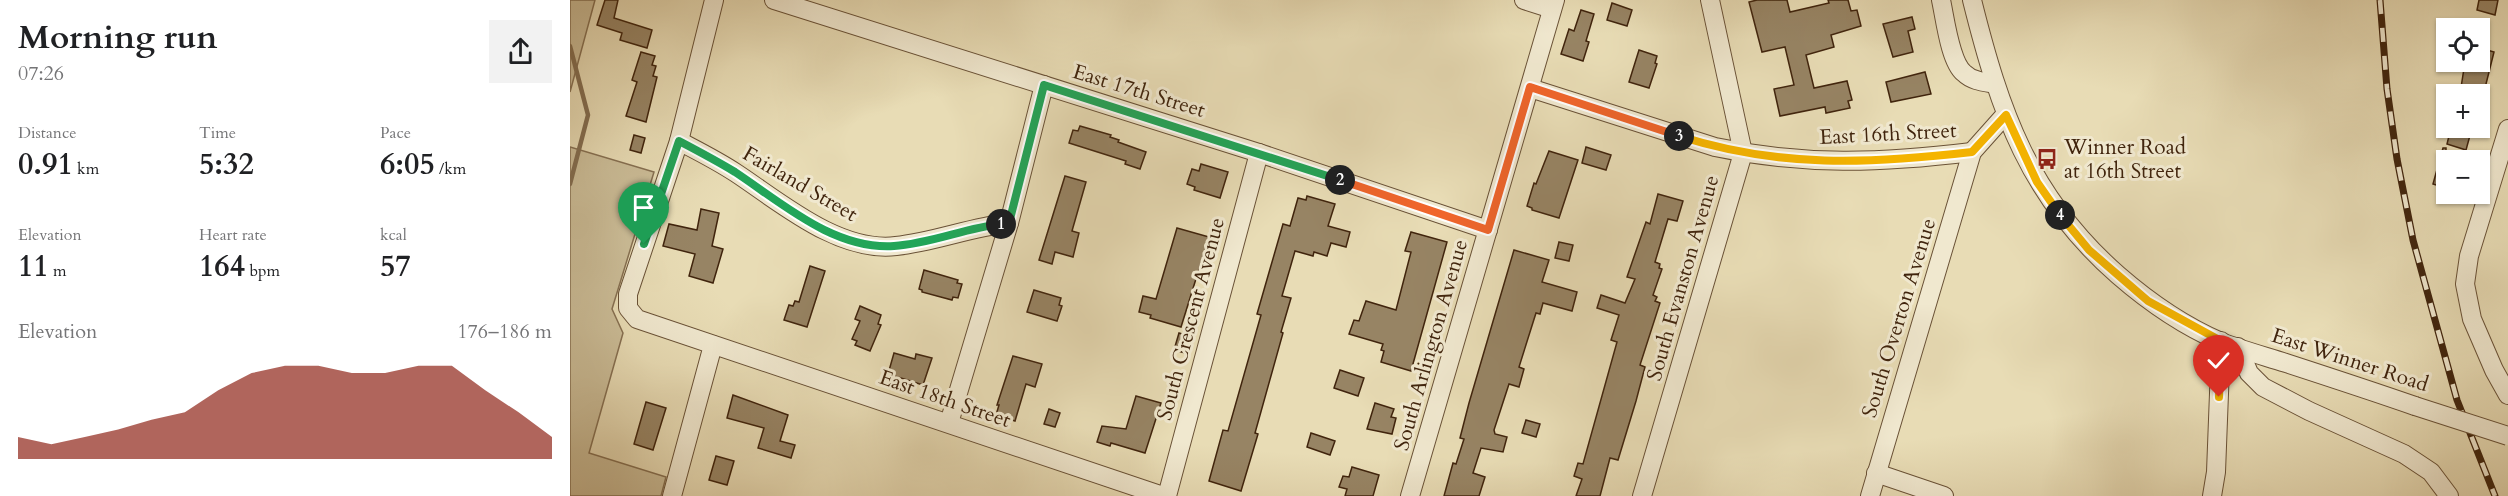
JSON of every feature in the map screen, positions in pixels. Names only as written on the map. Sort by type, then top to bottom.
[{"type":"street","points":[[679,141],[714,0]]},
{"type":"street","name":"East 17th Street","points":[[774,0],[1259,153],[1488,230]]},
{"type":"street","points":[[1524,0],[1553,4]]},
{"type":"street","name":"South Evanston Avenue","points":[[1642,496],[1743,153],[1710,0]]},
{"type":"street","points":[[1941,0],[1953,52],[1962,72],[1974,80],[1995,84]]},
{"type":"street","name":"East Winner Road","points":[[1972,0],[2006,115],[2037,182],[2061,217],[2089,250],[2148,301],[2229,344],[2508,436]]},
{"type":"street","name":"South Arlington Avenue","points":[[1410,496],[1553,4]]},
{"type":"street","points":[[949,423],[1009,223],[1044,85]]},
{"type":"street","name":"East 16th Street","points":[[1530,87],[1715,147],[1743,153],[1800,160],[1858,162],[1972,152]]},
{"type":"street","points":[[1972,152],[2006,115]]},
{"type":"street","points":[[2508,129],[2469,256],[2464,285],[2472,319],[2494,370],[2508,395]]},
{"type":"street","name":"Fairland Street","points":[[679,141],[734,171],[784,206],[846,239],[869,245],[894,246],[1009,223]]},
{"type":"street","name":"East 18th Street","points":[[679,141],[628,294],[628,308],[637,319],[1165,496]]},
{"type":"street","name":"South Overton Avenue","points":[[1870,496],[1972,152]]},
{"type":"street","name":"South Crescent Avenue","points":[[1165,496],[1259,153]]},
{"type":"street","points":[[2212,496],[2229,344]]},
{"type":"street","points":[[2229,344],[2249,374],[2263,387],[2309,411],[2404,453],[2431,472],[2449,496]]},
{"type":"street","points":[[672,496],[713,345]]},
{"type":"street","points":[[1876,473],[1944,496]]},
{"type":"shaded area","points":[[570,0],[595,0],[570,92]]},
{"type":"shaded area","points":[[570,147],[654,172],[612,309],[623,333],[589,453],[666,477],[661,496],[570,496]]},
{"type":"building","points":[[605,0],[618,0],[614,18],[652,30],[647,48],[620,40],[622,33],[597,25]]},
{"type":"building","points":[[1787,0],[1790,12],[1829,3],[1828,0],[1848,0],[1851,11],[1857,10],[1861,26],[1831,35],[1834,47],[1806,55],[1814,88],[1847,81],[1852,100],[1848,101],[1850,108],[1826,113],[1825,107],[1780,116],[1774,89],[1794,85],[1785,47],[1762,52],[1749,2]]},
{"type":"building","points":[[2479,0],[2498,0],[2495,15],[2477,10]]},
{"type":"building","points":[[1612,3],[1632,10],[1627,26],[1607,20]]},
{"type":"building","points":[[1581,10],[1594,14],[1583,61],[1561,54],[1569,29],[1574,31]]},
{"type":"building","points":[[1912,17],[1915,29],[1908,31],[1913,52],[1893,57],[1883,24]]},
{"type":"building","points":[[1639,50],[1657,56],[1655,63],[1657,64],[1649,88],[1629,82]]},
{"type":"building","points":[[2490,51],[2494,52],[2490,68]]},
{"type":"building","points":[[641,52],[655,56],[652,65],[656,66],[653,76],[657,77],[646,122],[626,116],[637,82],[632,80]]},
{"type":"building","points":[[1925,72],[1931,94],[1891,102],[1886,82]]},
{"type":"building","points":[[2463,72],[2489,72],[2486,84],[2462,84]]},
{"type":"building","points":[[1080,126],[1111,135],[1110,137],[1119,140],[1118,142],[1146,152],[1140,169],[1125,164],[1126,161],[1069,143],[1073,130],[1078,131]]},
{"type":"building","points":[[634,135],[645,138],[641,153],[630,150]]},
{"type":"building","points":[[2448,138],[2469,138],[2466,150],[2447,144]]},
{"type":"building","points":[[1586,147],[1611,155],[1606,170],[1582,163]]},
{"type":"building","points":[[1549,151],[1578,160],[1559,218],[1532,210],[1527,206],[1534,183],[1536,184]]},
{"type":"building","points":[[1201,164],[1228,172],[1220,198],[1194,190],[1195,187],[1187,184],[1192,169],[1199,171]]},
{"type":"building","points":[[1065,176],[1086,182],[1072,231],[1079,233],[1073,257],[1055,252],[1052,264],[1039,260]]},
{"type":"building","points":[[1658,194],[1683,201],[1677,221],[1668,219],[1655,262],[1660,264],[1659,268],[1662,269],[1653,295],[1657,297],[1655,301],[1660,303],[1640,365],[1645,367],[1636,401],[1618,460],[1610,458],[1600,496],[1576,496],[1582,479],[1574,476],[1578,463],[1583,464],[1617,342],[1611,340],[1619,315],[1597,308],[1601,295],[1625,303],[1635,279],[1627,277],[1646,222],[1650,224]]},
{"type":"building","points":[[1307,196],[1335,204],[1328,226],[1350,232],[1346,247],[1331,243],[1327,256],[1314,252],[1313,256],[1295,251],[1282,296],[1291,298],[1255,433],[1258,434],[1241,491],[1209,481],[1223,430],[1228,431],[1261,315],[1257,314],[1283,224],[1290,226],[1298,198],[1306,200]]},
{"type":"building","points":[[701,209],[719,213],[712,246],[723,249],[713,283],[689,276],[695,254],[663,246],[669,224],[697,230]]},
{"type":"building","points":[[1177,228],[1209,237],[1181,327],[1150,318],[1151,315],[1139,312],[1143,296],[1156,299]]},
{"type":"building","points":[[1411,232],[1447,242],[1411,371],[1381,362],[1383,344],[1349,334],[1354,320],[1359,321],[1366,301],[1396,310],[1411,252],[1405,251]]},
{"type":"building","points":[[1559,242],[1573,245],[1569,261],[1555,258]]},
{"type":"building","points":[[1514,250],[1549,260],[1542,282],[1577,292],[1572,311],[1543,303],[1540,314],[1536,313],[1519,367],[1524,369],[1519,387],[1509,384],[1494,430],[1495,434],[1507,437],[1503,452],[1481,448],[1473,473],[1485,477],[1479,496],[1444,496],[1453,463],[1456,464],[1464,439],[1460,438],[1469,403]]},
{"type":"building","points":[[810,266],[825,271],[807,327],[784,320],[789,305],[793,306],[795,301],[799,302]]},
{"type":"building","points":[[924,270],[958,280],[957,283],[962,284],[958,298],[953,297],[952,300],[922,292],[919,289]]},
{"type":"building","points":[[1034,290],[1061,298],[1059,305],[1062,306],[1057,321],[1027,312]]},
{"type":"building","points":[[860,306],[881,315],[878,324],[881,325],[870,351],[855,345],[857,341],[852,339],[860,321],[855,319]]},
{"type":"building","points":[[1179,333],[1193,337],[1189,354],[1174,350]]},
{"type":"building","points":[[894,353],[915,359],[916,354],[932,358],[923,385],[888,374]]},
{"type":"building","points":[[1013,356],[1042,364],[1035,387],[1026,384],[1015,421],[996,415],[999,405],[997,405]]},
{"type":"building","points":[[1340,370],[1364,378],[1358,396],[1334,388]]},
{"type":"building","points":[[733,395],[788,415],[780,441],[795,445],[791,458],[758,448],[764,428],[727,418]]},
{"type":"building","points":[[1136,396],[1161,403],[1145,453],[1111,443],[1110,446],[1097,442],[1102,426],[1126,429]]},
{"type":"building","points":[[646,402],[666,408],[653,450],[634,444]]},
{"type":"building","points":[[1375,403],[1394,409],[1391,417],[1396,418],[1392,434],[1367,429]]},
{"type":"building","points":[[1049,409],[1060,413],[1055,427],[1044,424]]},
{"type":"building","points":[[1526,420],[1540,424],[1536,437],[1522,433]]},
{"type":"building","points":[[1311,433],[1335,441],[1330,455],[1307,447]]},
{"type":"building","points":[[716,456],[734,461],[727,485],[709,480]]},
{"type":"building","points":[[1352,467],[1379,475],[1373,496],[1345,496],[1347,489],[1339,487],[1343,476],[1349,477]]},
{"type":"waterway","points":[[570,46],[588,115],[570,184]]},
{"type":"railway","points":[[2380,0],[2387,89],[2397,159],[2413,240],[2457,400],[2495,496]]},
{"type":"place","name":"Winner Road at 16th Street","points":[[2047,159]]},
{"type":"route","points":[[644,244],[679,141],[734,171],[784,206],[823,228],[846,239],[869,245],[894,246],[1009,223],[1044,85],[1259,153],[1488,230],[1530,87],[1715,147],[1800,160],[1858,162],[1972,152],[2006,115],[2037,182],[2061,217],[2089,250],[2148,301],[2221,341],[2219,397]]}]
